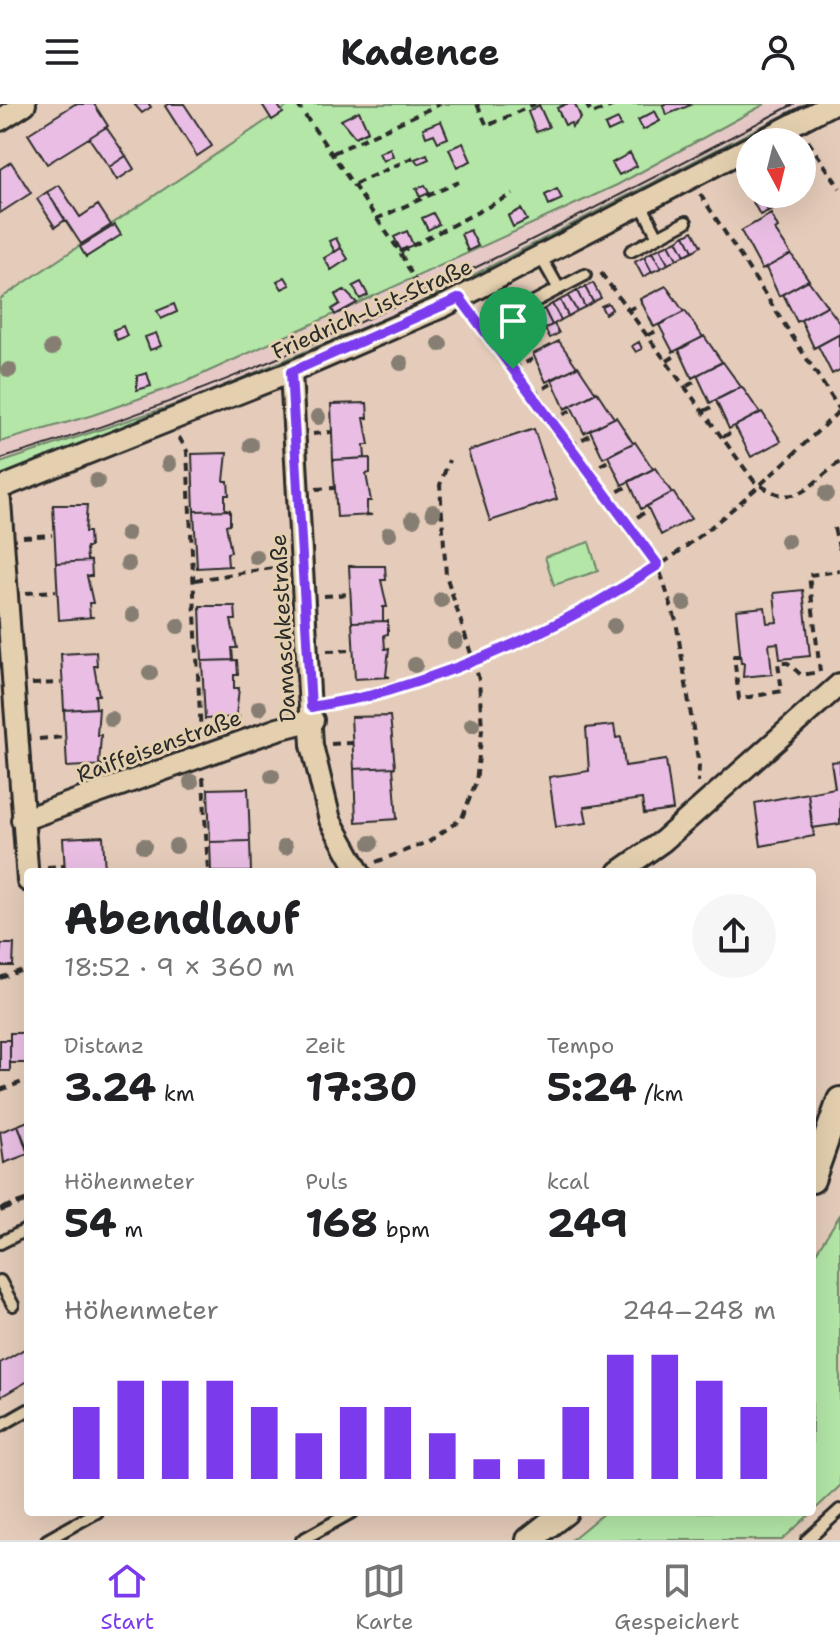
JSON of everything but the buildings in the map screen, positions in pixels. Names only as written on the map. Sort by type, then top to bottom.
[{"type":"street","points":[[0,120],[25,104]]},
{"type":"street","name":"Friedrich-List-Straße","points":[[786,128],[832,104]]},
{"type":"street","name":"Friedrich-List-Straße","points":[[0,488],[291,372],[460,298],[736,156]]},
{"type":"street","name":"Damaschkestraße","points":[[291,372],[312,745],[330,820],[357,868]]},
{"type":"street","points":[[0,501],[27,868]]},
{"type":"street","points":[[624,868],[695,813],[833,678]]},
{"type":"street","name":"Raiffeisenstraße","points":[[22,820],[312,714]]},
{"type":"street","points":[[816,1169],[840,1100]]},
{"type":"street","points":[[529,1540],[560,1516]]},
{"type":"lane","points":[[641,204],[658,237]]},
{"type":"lane","points":[[631,251],[686,222]]},
{"type":"lane","points":[[541,257],[559,289]]},
{"type":"lane","points":[[524,307],[585,275]]},
{"type":"lane","points":[[0,1243],[24,1231]]},
{"type":"lane","points":[[0,1281],[13,1305]]},
{"type":"lane","points":[[0,1426],[24,1412]]},
{"type":"lane","points":[[807,1540],[840,1510]]},
{"type":"lane","points":[[47,1540],[90,1516]]},
{"type":"lane","points":[[302,1540],[345,1516]]},
{"type":"path","points":[[297,104],[400,252],[415,281]]},
{"type":"path","points":[[333,153],[440,104]]},
{"type":"path","points":[[477,104],[487,126],[535,104]]},
{"type":"path","points":[[586,104],[592,114],[617,104]]},
{"type":"path","points":[[795,123],[840,188]]},
{"type":"path","points":[[354,185],[414,157]]},
{"type":"path","points":[[312,714],[474,659],[614,595],[761,486],[840,410],[690,179]]},
{"type":"path","points":[[376,219],[459,182]]},
{"type":"path","points":[[400,252],[513,194]]},
{"type":"path","points":[[575,239],[761,486],[773,494],[789,498],[803,493],[840,462]]},
{"type":"path","points":[[460,298],[658,565],[676,621],[699,766],[695,813]]},
{"type":"path","points":[[628,310],[642,303]]},
{"type":"path","points":[[648,335],[661,329]]},
{"type":"path","points":[[667,361],[680,353]]},
{"type":"path","points":[[513,369],[535,358]]},
{"type":"path","points":[[686,387],[699,379]]},
{"type":"path","points":[[532,395],[553,383]]},
{"type":"path","points":[[704,411],[718,404]]},
{"type":"path","points":[[551,421],[573,409]]},
{"type":"path","points":[[723,437],[737,429]]},
{"type":"path","points":[[569,447],[592,434]]},
{"type":"path","points":[[180,441],[187,451],[208,868]]},
{"type":"path","points":[[363,868],[430,841],[462,818],[476,782],[482,730],[479,679],[446,575],[440,485],[449,460]]},
{"type":"path","points":[[588,472],[610,460]]},
{"type":"path","points":[[606,498],[630,485]]},
{"type":"path","points":[[625,524],[649,510]]},
{"type":"path","points":[[834,528],[840,551]]},
{"type":"path","points":[[5,538],[52,535]]},
{"type":"path","points":[[195,580],[273,568]]},
{"type":"path","points":[[819,672],[809,575],[840,571]]},
{"type":"path","points":[[5,596],[56,591]]},
{"type":"path","points":[[306,598],[350,594]]},
{"type":"path","points":[[309,652],[352,650]]},
{"type":"path","points":[[740,656],[734,656],[739,699],[782,691],[778,663],[788,663],[801,675],[819,672],[833,678]]},
{"type":"path","points":[[15,685],[61,683]]},
{"type":"path","points":[[0,978],[24,969]]},
{"type":"path","points":[[0,1090],[24,1081]]},
{"type":"shaded area","points":[[770,104],[805,104],[758,128],[736,128],[736,140],[407,309],[189,400],[0,464],[0,440],[93,415],[183,383],[333,316]]},
{"type":"green space","points":[[291,104],[765,104],[617,185],[183,383],[93,415],[0,442],[0,299]]},
{"type":"green space","points":[[805,104],[810,104],[763,128],[758,128]]},
{"type":"green space","points":[[736,140],[408,311],[337,343],[0,479],[0,463],[189,400],[407,309]]},
{"type":"green space","points":[[589,542],[598,571],[554,585],[545,557]]},
{"type":"green space","points":[[840,1215],[840,1486],[816,1508],[816,1253]]},
{"type":"green space","points":[[600,1516],[808,1516],[782,1540],[571,1540]]},
{"type":"tram line","points":[[0,459],[206,388],[307,346],[503,254],[794,104]]},
{"type":"railway","points":[[0,1210],[24,1201]]},
{"type":"route","points":[[460,298],[513,369],[658,565],[614,595],[474,659],[380,693],[311,707],[291,372],[460,298]]}]
